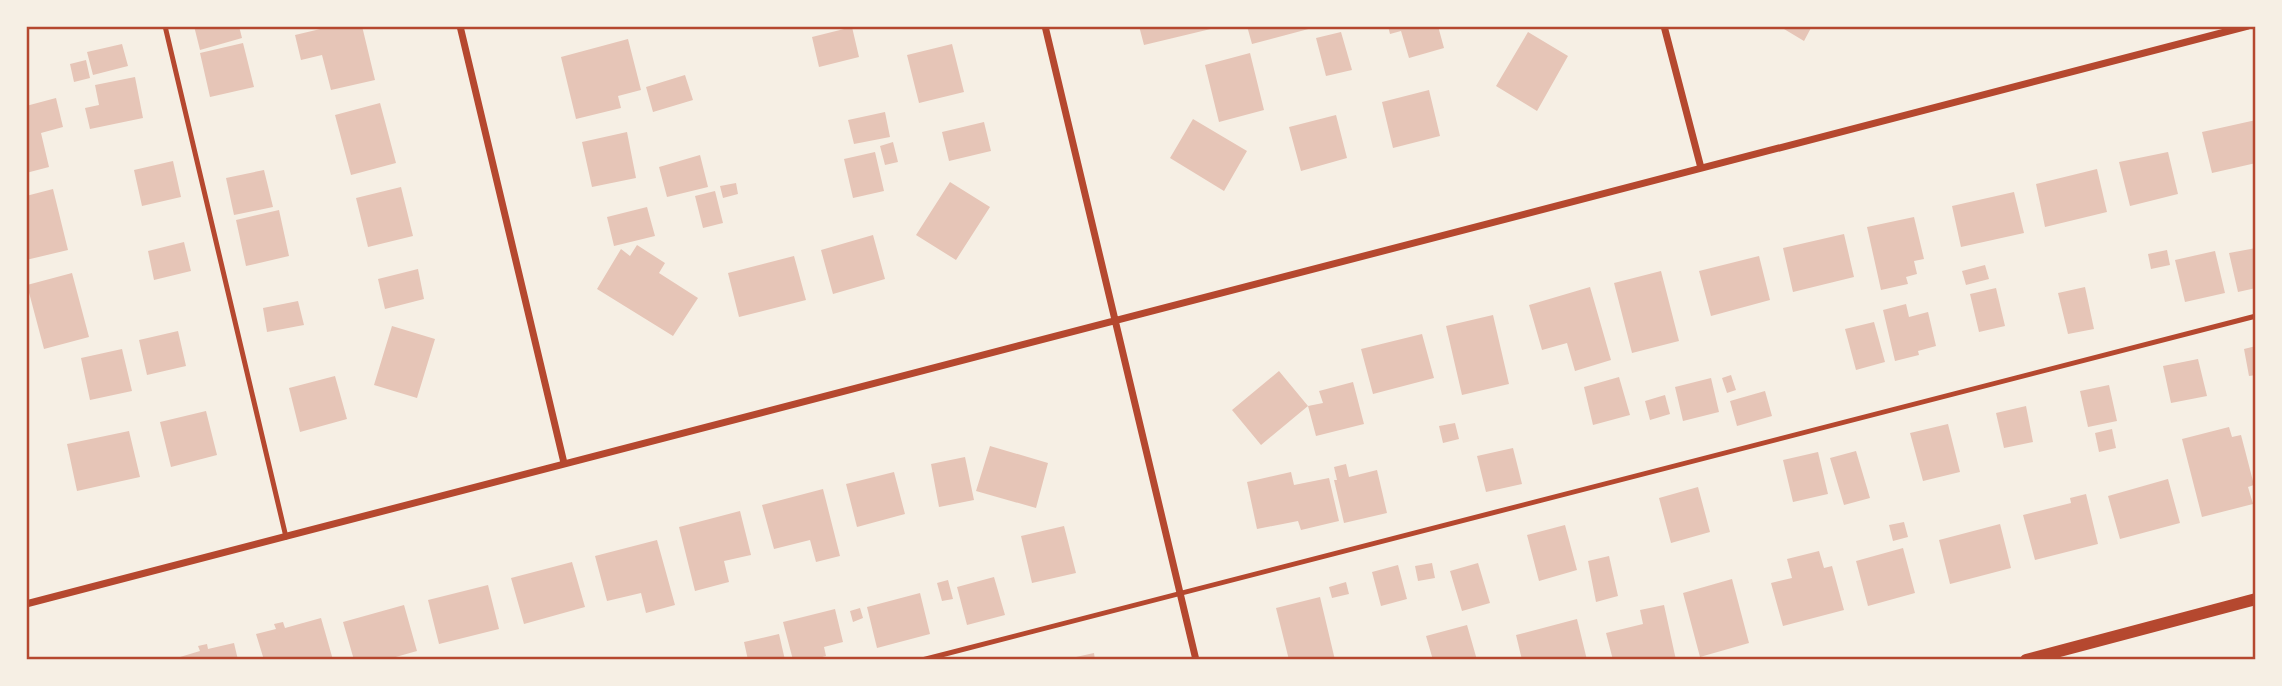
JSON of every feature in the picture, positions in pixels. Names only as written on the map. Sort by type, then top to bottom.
[{"type":"street","points":[[460,26],[564,463]]},
{"type":"street","points":[[1045,26],[1196,660]]},
{"type":"street","points":[[1664,26],[1701,168]]},
{"type":"street","points":[[26,604],[2248,26]]},
{"type":"street","points":[[2026,660],[2256,599]]},
{"type":"lane","points":[[165,26],[286,537]]},
{"type":"lane","points":[[922,660],[2256,316]]},
{"type":"building","points":[[194,26],[239,26],[242,38],[200,50]]},
{"type":"building","points":[[333,26],[362,26],[375,80],[331,90],[322,55],[301,60],[295,35]]},
{"type":"building","points":[[1139,26],[1219,26],[1219,27],[1144,45]]},
{"type":"building","points":[[1247,26],[1316,26],[1316,27],[1252,44]]},
{"type":"building","points":[[1388,26],[1438,26],[1444,48],[1409,58],[1401,31],[1390,34]]},
{"type":"building","points":[[1779,26],[1812,26],[1804,41]]},
{"type":"building","points":[[852,27],[859,57],[819,67],[812,37]]},
{"type":"building","points":[[1341,32],[1352,70],[1326,76],[1316,38]]},
{"type":"building","points":[[1528,32],[1568,56],[1537,111],[1496,86]]},
{"type":"building","points":[[628,39],[641,90],[618,96],[621,108],[576,119],[561,57]]},
{"type":"building","points":[[243,43],[254,87],[210,97],[200,53]]},
{"type":"building","points":[[122,44],[128,66],[93,75],[87,52]]},
{"type":"building","points":[[952,44],[964,92],[919,103],[907,55]]},
{"type":"building","points":[[1250,53],[1264,110],[1219,122],[1205,65]]},
{"type":"building","points":[[86,60],[90,78],[74,82],[70,64]]},
{"type":"building","points":[[685,75],[693,100],[653,112],[646,87]]},
{"type":"building","points":[[135,77],[143,118],[90,129],[85,108],[99,105],[95,85]]},
{"type":"building","points":[[1429,90],[1440,136],[1393,148],[1382,102]]},
{"type":"building","points":[[56,98],[63,127],[41,133],[49,167],[26,173],[26,106]]},
{"type":"building","points":[[380,103],[396,163],[351,175],[335,115]]},
{"type":"building","points":[[885,112],[890,137],[854,144],[848,120]]},
{"type":"building","points":[[1336,115],[1347,158],[1301,171],[1289,127]]},
{"type":"building","points":[[1193,119],[1247,151],[1224,191],[1170,158]]},
{"type":"building","points":[[2256,120],[2256,163],[2212,173],[2202,132]]},
{"type":"building","points":[[984,122],[991,151],[949,161],[942,132]]},
{"type":"building","points":[[627,132],[636,178],[592,187],[582,142]]},
{"type":"building","points":[[893,142],[898,162],[885,165],[880,146]]},
{"type":"building","points":[[875,152],[884,191],[853,198],[844,159]]},
{"type":"building","points":[[2168,152],[2178,194],[2130,206],[2119,162]]},
{"type":"building","points":[[700,155],[708,187],[667,197],[659,167]]},
{"type":"building","points":[[173,161],[181,197],[142,206],[134,170]]},
{"type":"building","points":[[2097,169],[2107,212],[2045,227],[2036,184]]},
{"type":"building","points":[[264,170],[273,207],[234,215],[226,178]]},
{"type":"building","points":[[950,182],[990,207],[956,260],[916,235]]},
{"type":"building","points":[[736,183],[738,194],[723,198],[720,186]]},
{"type":"building","points":[[401,187],[413,236],[368,247],[356,198]]},
{"type":"building","points":[[53,189],[68,250],[26,260],[26,196]]},
{"type":"building","points":[[715,191],[723,223],[703,228],[695,196]]},
{"type":"building","points":[[2014,192],[2024,233],[1961,247],[1952,206]]},
{"type":"building","points":[[647,207],[655,236],[614,246],[607,217]]},
{"type":"building","points":[[279,210],[289,256],[246,266],[236,220]]},
{"type":"building","points":[[1914,217],[1924,259],[1914,261],[1917,274],[1906,277],[1908,284],[1881,290],[1867,227]]},
{"type":"building","points":[[1844,234],[1854,277],[1793,292],[1783,248]]},
{"type":"building","points":[[873,235],[885,279],[833,294],[821,250]]},
{"type":"building","points":[[184,242],[191,271],[154,280],[148,251]]},
{"type":"building","points":[[637,245],[665,263],[659,273],[698,298],[673,336],[597,289],[621,249],[630,256]]},
{"type":"building","points":[[2256,248],[2256,288],[2238,292],[2229,253]]},
{"type":"building","points":[[2167,250],[2170,265],[2151,269],[2148,254]]},
{"type":"building","points":[[2215,251],[2225,293],[2185,302],[2175,260]]},
{"type":"building","points":[[794,256],[806,300],[739,317],[728,273]]},
{"type":"building","points":[[1759,256],[1770,300],[1711,316],[1699,271]]},
{"type":"building","points":[[1985,265],[1989,279],[1966,285],[1962,271]]},
{"type":"building","points":[[418,269],[424,299],[385,309],[378,279]]},
{"type":"building","points":[[1661,271],[1679,341],[1632,353],[1614,283]]},
{"type":"building","points":[[72,273],[89,337],[44,349],[27,285]]},
{"type":"building","points":[[1590,287],[1611,360],[1575,371],[1567,343],[1542,350],[1529,305]]},
{"type":"building","points":[[2085,287],[2094,329],[2068,334],[2058,293]]},
{"type":"building","points":[[1996,288],[2005,326],[1979,332],[1970,294]]},
{"type":"building","points":[[298,301],[304,325],[267,332],[263,308]]},
{"type":"building","points":[[1906,304],[1909,317],[1928,312],[1936,346],[1918,351],[1919,355],[1895,361],[1883,310]]},
{"type":"building","points":[[1493,315],[1509,384],[1462,395],[1446,326]]},
{"type":"building","points":[[1874,322],[1885,362],[1856,370],[1845,329]]},
{"type":"building","points":[[392,326],[435,339],[417,398],[374,385]]},
{"type":"building","points":[[178,331],[186,366],[147,375],[139,340]]},
{"type":"building","points":[[1422,334],[1434,378],[1373,394],[1361,349]]},
{"type":"building","points":[[2256,346],[2256,375],[2249,376],[2244,349]]},
{"type":"building","points":[[122,349],[132,391],[90,400],[81,358]]},
{"type":"building","points":[[2198,359],[2207,396],[2171,403],[2163,366]]},
{"type":"building","points":[[1279,371],[1308,406],[1261,445],[1232,410]]},
{"type":"building","points":[[1731,375],[1736,390],[1727,393],[1722,378]]},
{"type":"building","points":[[335,376],[347,419],[300,432],[289,388]]},
{"type":"building","points":[[1619,377],[1630,415],[1593,425],[1584,387]]},
{"type":"building","points":[[1711,378],[1719,412],[1683,421],[1675,387]]},
{"type":"building","points":[[1353,382],[1364,424],[1316,436],[1308,406],[1323,403],[1319,391]]},
{"type":"building","points":[[2109,385],[2117,421],[2088,427],[2080,391]]},
{"type":"building","points":[[1765,391],[1772,416],[1737,426],[1730,401]]},
{"type":"building","points":[[1665,395],[1670,414],[1650,420],[1645,401]]},
{"type":"building","points":[[2026,406],[2033,442],[2004,448],[1996,413]]},
{"type":"building","points":[[206,411],[217,455],[171,467],[160,422]]},
{"type":"building","points":[[1455,423],[1459,439],[1443,443],[1439,426]]},
{"type":"building","points":[[1948,424],[1960,472],[1923,481],[1910,433]]},
{"type":"building","points":[[2229,427],[2232,437],[2241,435],[2254,485],[2248,487],[2253,504],[2202,517],[2182,439]]},
{"type":"building","points":[[2112,429],[2116,448],[2099,452],[2095,433]]},
{"type":"building","points":[[129,431],[140,477],[77,491],[67,444]]},
{"type":"building","points":[[990,446],[1048,463],[1036,508],[976,491]]},
{"type":"building","points":[[1513,448],[1522,484],[1486,492],[1477,456]]},
{"type":"building","points":[[1856,451],[1870,498],[1844,505],[1830,458]]},
{"type":"building","points":[[1818,452],[1828,494],[1793,502],[1783,460]]},
{"type":"building","points":[[965,457],[974,500],[939,507],[931,464]]},
{"type":"building","points":[[1346,464],[1349,477],[1377,470],[1387,513],[1344,523],[1334,480],[1337,480],[1334,467]]},
{"type":"building","points":[[894,472],[905,514],[857,527],[846,484]]},
{"type":"building","points":[[1291,472],[1294,485],[1329,478],[1339,521],[1301,530],[1298,521],[1257,529],[1247,482]]},
{"type":"building","points":[[2168,479],[2180,523],[2120,539],[2108,496]]},
{"type":"building","points":[[1698,487],[1710,532],[1671,543],[1659,498]]},
{"type":"building","points":[[823,489],[840,556],[816,562],[810,540],[774,549],[762,505]]},
{"type":"building","points":[[2086,494],[2098,544],[2035,560],[2023,515],[2071,503],[2070,498]]},
{"type":"building","points":[[740,511],[751,555],[724,561],[729,582],[695,591],[679,527]]},
{"type":"building","points":[[1904,522],[1908,537],[1893,541],[1889,525]]},
{"type":"building","points":[[2000,524],[2011,568],[1950,584],[1939,540]]},
{"type":"building","points":[[1565,525],[1577,570],[1539,581],[1527,535]]},
{"type":"building","points":[[1064,526],[1076,573],[1032,583],[1021,536]]},
{"type":"building","points":[[657,540],[675,605],[646,613],[641,593],[607,601],[595,556]]},
{"type":"building","points":[[1903,548],[1915,593],[1868,606],[1856,561]]},
{"type":"building","points":[[1819,551],[1824,568],[1832,566],[1844,610],[1783,626],[1771,583],[1792,578],[1787,559]]},
{"type":"building","points":[[1609,556],[1618,596],[1596,602],[1588,561]]},
{"type":"building","points":[[572,562],[585,607],[524,624],[511,578]]},
{"type":"building","points":[[1432,563],[1435,578],[1418,581],[1415,566]]},
{"type":"building","points":[[1478,563],[1490,603],[1462,611],[1450,571]]},
{"type":"building","points":[[1398,565],[1407,599],[1381,606],[1372,572]]},
{"type":"building","points":[[994,577],[1005,615],[967,625],[957,587]]},
{"type":"building","points":[[1732,579],[1749,643],[1700,657],[1683,593]]},
{"type":"building","points":[[948,580],[953,599],[942,601],[937,583]]},
{"type":"building","points":[[1346,582],[1349,594],[1332,598],[1329,587]]},
{"type":"building","points":[[488,585],[499,629],[439,644],[428,600]]},
{"type":"building","points":[[920,593],[930,634],[877,648],[867,607]]},
{"type":"building","points":[[1320,597],[1335,660],[1289,660],[1276,608]]},
{"type":"building","points":[[404,605],[417,651],[385,660],[354,660],[343,622]]},
{"type":"building","points":[[1664,605],[1676,660],[1613,660],[1606,633],[1643,624],[1640,610]]},
{"type":"building","points":[[860,608],[863,618],[853,622],[850,611]]},
{"type":"building","points":[[835,609],[843,642],[824,647],[826,656],[811,660],[793,660],[783,622]]},
{"type":"building","points":[[321,618],[333,660],[264,660],[256,634],[276,629],[274,624],[283,622],[285,628]]},
{"type":"building","points":[[1577,619],[1587,660],[1522,660],[1516,635]]},
{"type":"building","points":[[1467,625],[1477,660],[1433,660],[1426,636]]},
{"type":"building","points":[[779,634],[785,660],[748,660],[744,642]]},
{"type":"building","points":[[234,643],[238,660],[170,660],[200,651],[198,646],[207,644],[208,649]]},
{"type":"building","points":[[1094,653],[1095,660],[1067,660],[1067,659]]}]
